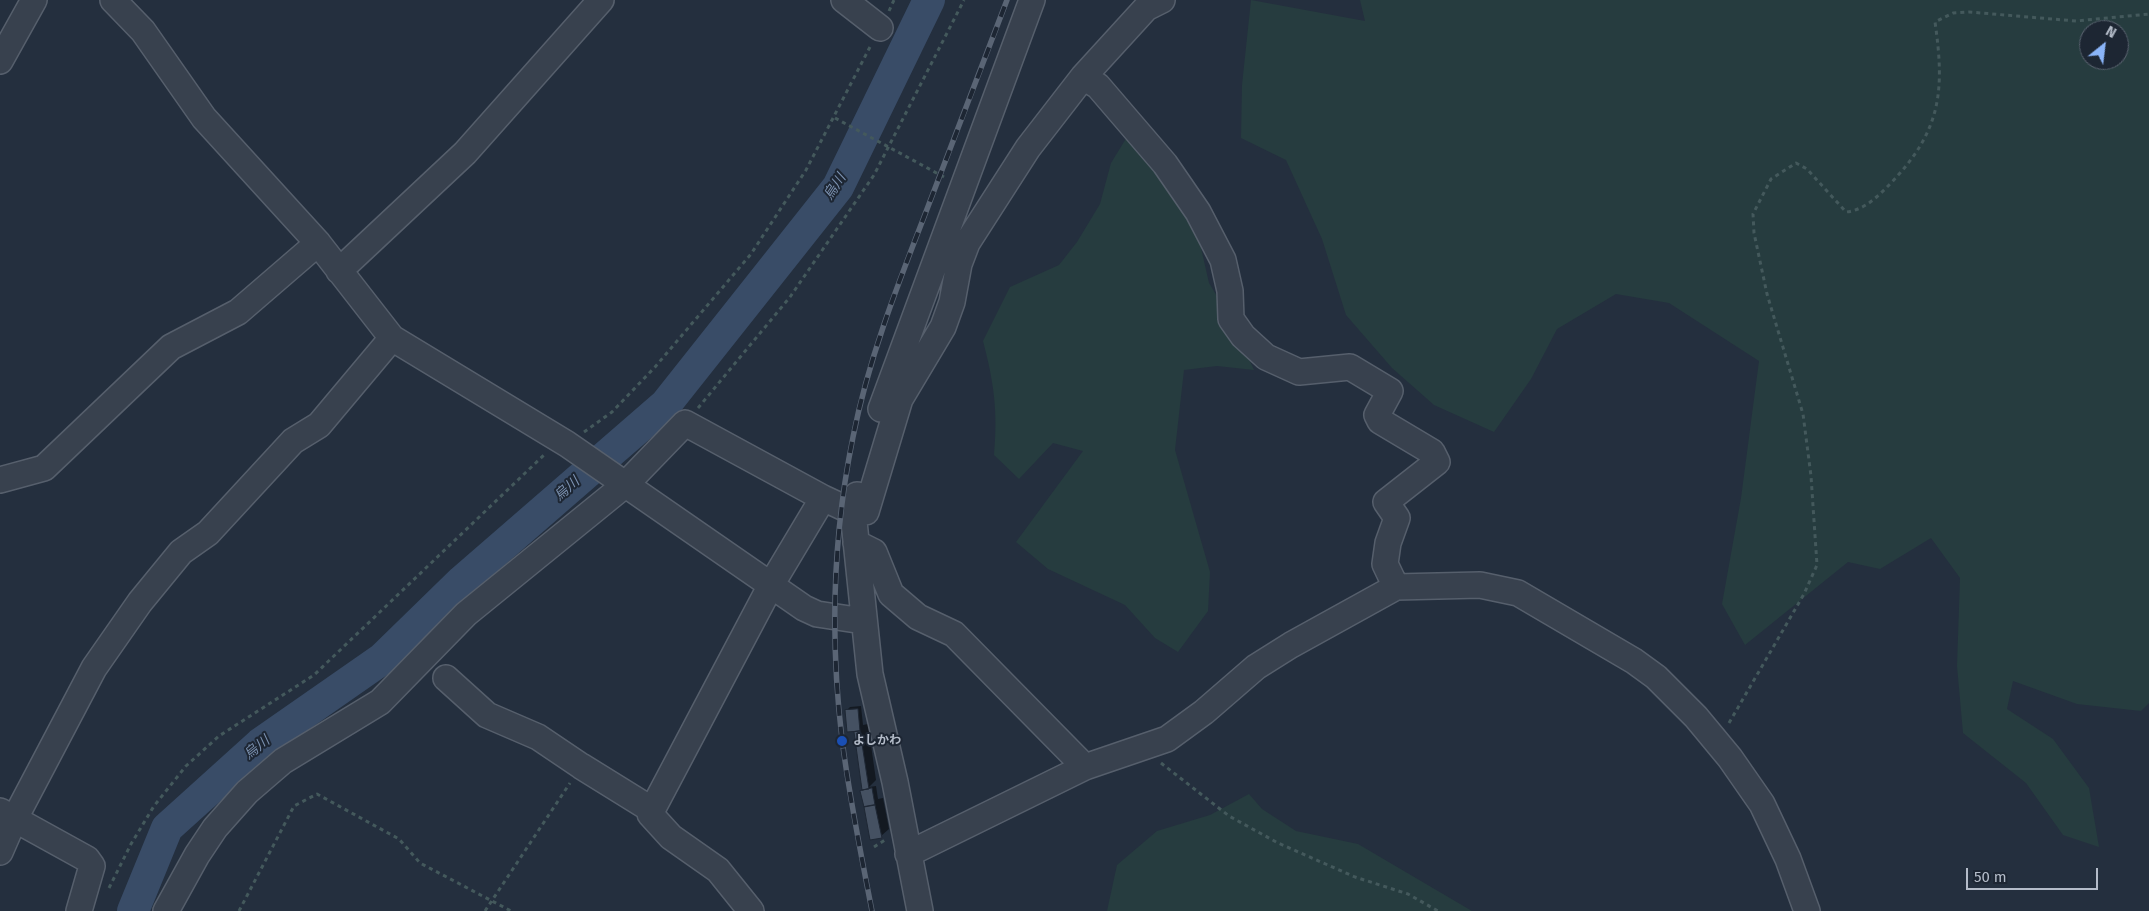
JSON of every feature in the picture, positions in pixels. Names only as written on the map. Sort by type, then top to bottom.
[{"type":"street","points":[[0,61],[34,0]]},
{"type":"street","points":[[113,0],[143,31],[204,118],[318,243],[392,338],[570,446],[804,608],[817,614],[864,621]]},
{"type":"street","points":[[339,271],[466,153],[601,0]]},
{"type":"street","points":[[844,0],[880,28]]},
{"type":"street","points":[[920,911],[895,782],[870,674],[853,512],[880,413],[1032,0]]},
{"type":"street","points":[[166,911],[214,828],[247,792],[283,761],[380,702],[466,614],[624,482],[685,423],[823,498],[853,512],[866,512],[900,399],[943,327],[952,302],[959,264],[968,243],[1028,148],[1083,77],[1146,8],[1162,0]]},
{"type":"street","points":[[1083,77],[1098,86],[1165,164],[1198,212],[1223,260],[1230,291],[1230,319],[1244,336],[1266,357],[1299,372],[1350,367],[1382,386],[1390,391],[1377,415],[1380,421],[1432,452],[1437,462],[1386,502],[1397,518],[1388,543],[1385,564],[1396,587]]},
{"type":"street","points":[[964,185],[995,202]]},
{"type":"street","points":[[0,480],[44,468],[171,347],[238,312],[318,243]]},
{"type":"street","points":[[0,852],[7,816],[94,668],[140,602],[181,552],[208,533],[293,441],[318,426],[392,338]]},
{"type":"street","points":[[751,911],[718,870],[671,837],[650,814],[771,586],[823,498]]},
{"type":"street","points":[[856,543],[874,552],[891,594],[918,617],[954,634],[1086,767]]},
{"type":"street","points":[[908,854],[1086,767],[1143,748],[1174,734],[1204,712],[1263,662],[1396,587],[1480,586],[1518,593],[1634,661],[1656,677],[1696,717],[1762,804],[1788,859],[1807,911]]},
{"type":"street","points":[[446,678],[487,715],[538,737],[652,810]]},
{"type":"street","points":[[7,816],[87,859],[92,866],[79,911]]},
{"type":"path","points":[[106,894],[131,844],[154,806],[186,766],[219,736],[314,675],[545,454],[570,446],[612,412],[703,313],[756,246],[806,170],[835,118],[894,0]]},
{"type":"path","points":[[685,423],[790,297],[874,175],[964,0]]},
{"type":"path","points":[[1718,744],[1804,594],[1817,565],[1811,476],[1803,414],[1767,294],[1754,233],[1753,214],[1771,179],[1796,163],[1806,169],[1846,212],[1855,211],[1875,199],[1911,162],[1933,122],[1941,80],[1935,22],[1953,13],[1969,12],[2076,21],[2149,14]]},
{"type":"path","points":[[835,118],[954,182],[964,185]]},
{"type":"path","points":[[1143,748],[1229,816],[1278,843],[1355,877],[1408,894],[1438,911]]},
{"type":"path","points":[[485,911],[581,766]]},
{"type":"path","points":[[239,911],[294,806],[317,794],[400,839],[420,864],[511,911]]},
{"type":"green space","points":[[1251,0],[1365,21],[1360,0],[2149,0],[2149,703],[2141,711],[2077,704],[2013,681],[2007,709],[2053,739],[2089,788],[2099,847],[2063,835],[2026,783],[1963,733],[1957,666],[1960,578],[1931,538],[1880,569],[1848,562],[1745,645],[1722,604],[1741,498],[1759,361],[1669,303],[1616,294],[1557,329],[1531,379],[1494,432],[1434,405],[1392,368],[1346,315],[1322,239],[1286,160],[1241,138],[1242,85]]},
{"type":"green space","points":[[1127,137],[1163,176],[1196,226],[1209,283],[1231,319],[1254,370],[1217,366],[1184,370],[1175,450],[1210,572],[1208,611],[1178,652],[1155,638],[1125,605],[1048,569],[1016,542],[1083,451],[1053,443],[1019,479],[994,455],[996,425],[994,397],[983,341],[1010,287],[1059,265],[1077,242],[1100,204],[1111,163]]},
{"type":"green space","points":[[1249,794],[1262,809],[1296,831],[1358,844],[1472,911],[1107,911],[1117,865],[1157,831],[1210,815]]},
{"type":"building","points":[[858,709],[860,731],[847,732],[845,710]]},
{"type":"building","points":[[860,731],[869,789],[862,790],[854,732]]},
{"type":"building","points":[[872,788],[875,805],[864,807],[860,791]]},
{"type":"building","points":[[875,805],[882,838],[870,840],[864,807]]},
{"type":"waterway","name":"烏川","points":[[133,911],[167,828],[260,744],[382,659],[462,581],[666,404],[838,187],[929,0]]},
{"type":"railway","points":[[872,911],[845,760],[838,701],[835,587],[846,474],[866,381],[884,326],[903,271],[1007,0]]},
{"type":"place","name":"よしかわ","points":[[842,741]]}]
